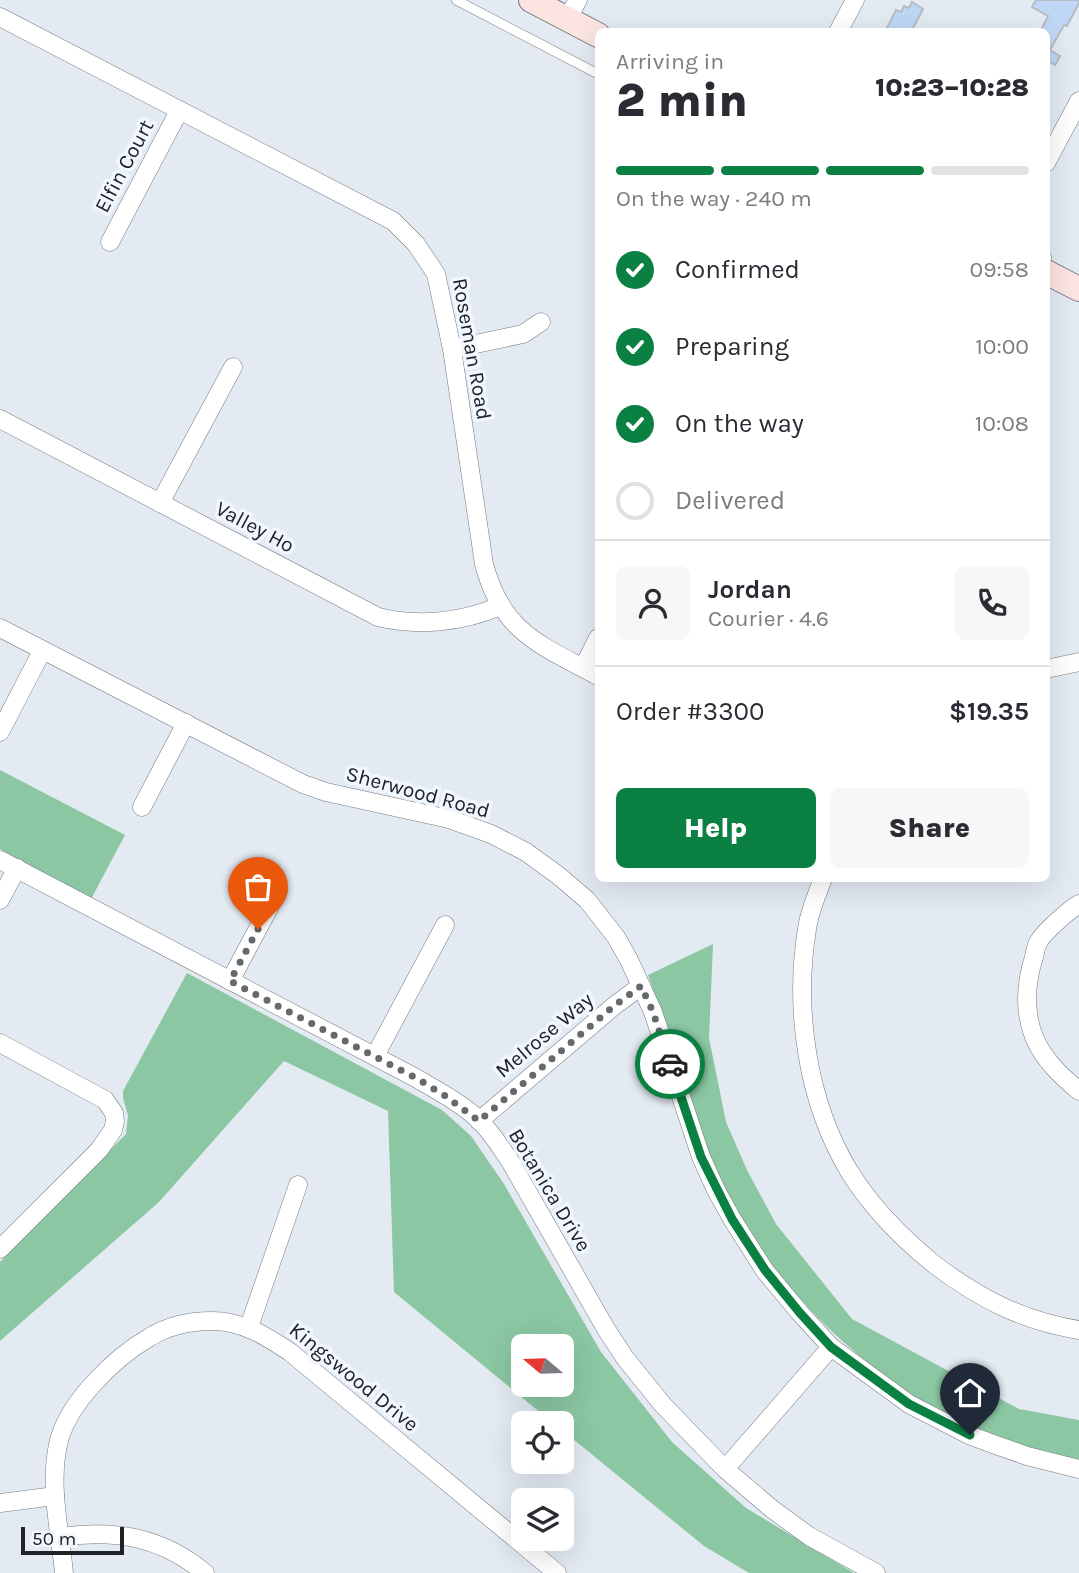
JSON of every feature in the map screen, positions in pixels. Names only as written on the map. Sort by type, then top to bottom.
[{"type":"main road","points":[[531,0],[569,7],[609,28]]},
{"type":"main road","points":[[569,7],[595,32]]},
{"type":"main road","points":[[1050,260],[1079,275]]},
{"type":"main road","points":[[1050,274],[1079,289]]},
{"type":"street","points":[[840,28],[855,0]]},
{"type":"street","name":"Roseman Road","points":[[0,17],[393,221],[416,244],[436,274],[452,349],[484,564],[493,593],[517,626],[533,639],[591,672]]},
{"type":"street","points":[[1050,156],[1079,102]]},
{"type":"street","name":"Elfin Court","points":[[110,242],[179,111]]},
{"type":"street","points":[[452,349],[523,334],[541,322]]},
{"type":"street","points":[[160,503],[233,367]]},
{"type":"street","name":"Valley Ho","points":[[0,419],[378,617],[429,622],[477,615],[500,606]]},
{"type":"street","name":"Sherwood Road","points":[[0,628],[315,789],[449,819],[491,834],[526,852],[559,876],[587,900],[616,937],[629,960],[653,1012],[701,1157],[716,1190],[765,1270],[800,1313],[831,1347],[909,1404],[970,1435],[1027,1457],[1079,1469]]},
{"type":"street","points":[[0,732],[42,651]]},
{"type":"street","points":[[591,672],[595,653]]},
{"type":"street","points":[[1050,669],[1079,662]]},
{"type":"street","points":[[142,807],[186,723]]},
{"type":"street","name":"Botanica Drive","points":[[0,860],[374,1056],[444,1095],[479,1121],[510,1161],[606,1329],[625,1358],[663,1405],[725,1469],[772,1509],[809,1536],[876,1573]]},
{"type":"street","points":[[0,900],[17,868]]},
{"type":"street","points":[[822,882],[807,927],[802,986],[806,1043],[816,1093],[829,1130],[849,1171],[877,1209],[915,1249],[948,1275],[992,1303],[1025,1316],[1079,1330]]},
{"type":"street","points":[[230,981],[278,891]]},
{"type":"street","points":[[1079,904],[1039,940],[1029,971],[1026,1001],[1034,1037],[1050,1065],[1079,1091]]},
{"type":"street","points":[[374,1056],[445,925]]},
{"type":"street","name":"Melrose Way","points":[[479,1121],[641,986]]},
{"type":"street","points":[[0,1043],[106,1100],[111,1106],[115,1121],[113,1130],[99,1150],[0,1249]]},
{"type":"street","points":[[249,1327],[298,1185]]},
{"type":"street","name":"Kingswood Drive","points":[[64,1573],[54,1466],[58,1441],[68,1418],[85,1392],[107,1370],[150,1336],[192,1322],[215,1321],[249,1327],[290,1352],[557,1573]]},
{"type":"street","points":[[725,1469],[831,1347]]},
{"type":"street","points":[[0,1503],[55,1496]]},
{"type":"street","points":[[61,1537],[103,1533],[135,1537],[171,1550],[205,1573]]},
{"type":"lane","points":[[456,0],[595,73]]},
{"type":"green space","points":[[0,770],[125,835],[91,899],[0,849]]},
{"type":"green space","points":[[713,944],[709,1038],[726,1122],[747,1170],[776,1224],[852,1319],[1019,1409],[1079,1420],[1079,1463],[965,1425],[930,1407],[899,1386],[822,1322],[773,1266],[744,1226],[709,1152],[648,975]]},
{"type":"green space","points":[[187,973],[442,1110],[471,1136],[504,1184],[601,1352],[672,1442],[746,1508],[854,1573],[749,1573],[704,1546],[574,1440],[574,1411],[538,1411],[521,1397],[574,1397],[574,1334],[511,1334],[511,1388],[394,1292],[388,1111],[284,1061],[159,1202],[0,1341],[0,1262],[126,1134],[128,1115],[123,1091]]},
{"type":"building","points":[[1036,0],[1079,0],[1067,26],[1064,25],[1050,50],[1050,28],[1042,28],[1048,16],[1032,7]]},
{"type":"building","points":[[912,2],[923,9],[913,28],[887,28],[896,10],[901,12],[904,6],[909,8]]},
{"type":"building","points":[[1050,50],[1060,56],[1055,65],[1050,62]]},
{"type":"way so far","points":[[258,929],[230,981],[416,1078],[479,1121],[641,986],[653,1012],[670,1064]]},
{"type":"route","points":[[670,1064],[701,1157],[716,1190],[765,1270],[831,1347],[909,1404],[970,1435]]}]
